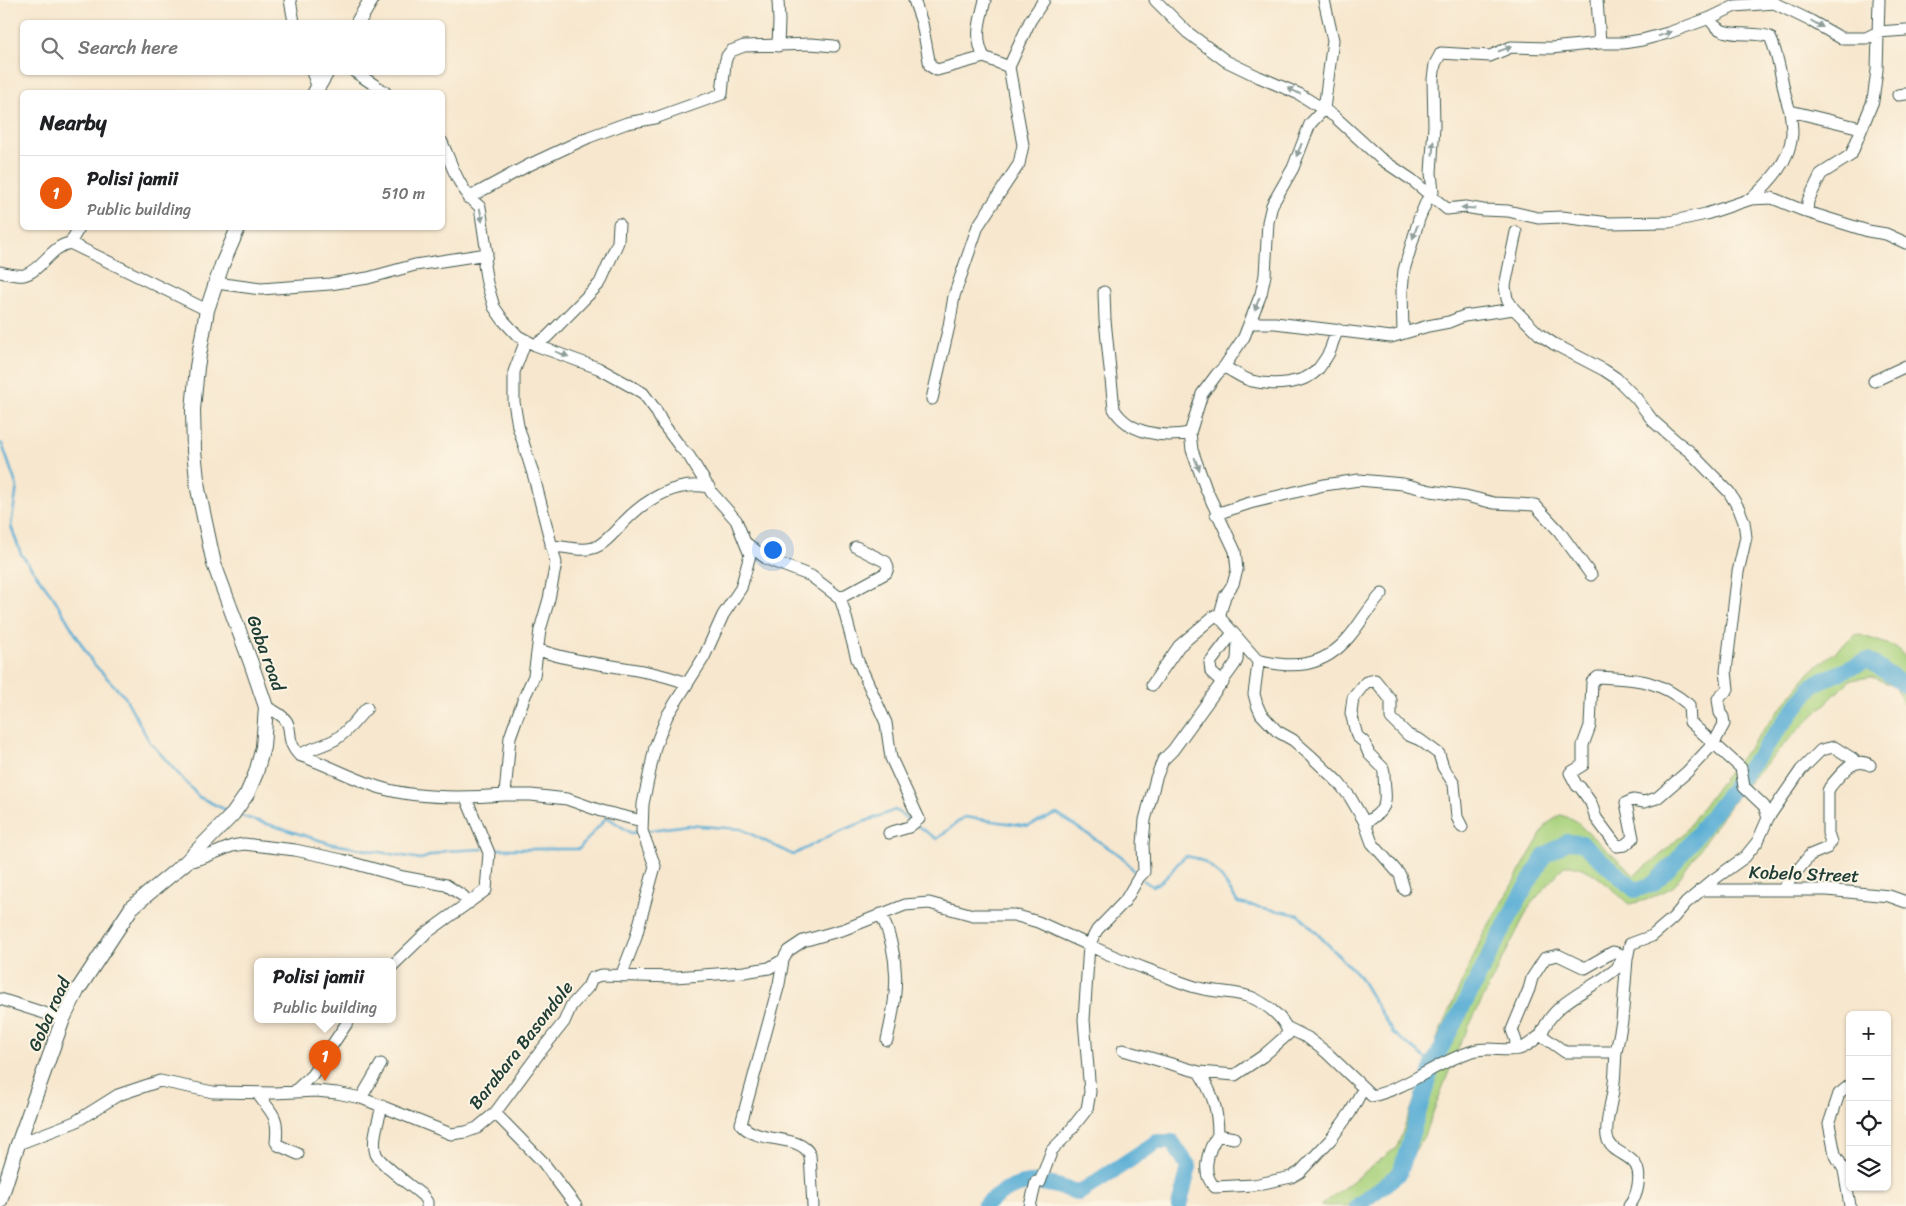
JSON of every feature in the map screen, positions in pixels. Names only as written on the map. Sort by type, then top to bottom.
[{"type":"main road","points":[[359,20],[371,0]]},
{"type":"main road","points":[[316,90],[325,75]]},
{"type":"main road","name":"Goba road","points":[[0,1201],[18,1144],[63,1019],[90,970],[132,907],[185,863],[229,819],[247,794],[256,773],[263,747],[266,707],[214,564],[198,489],[193,410],[197,367],[207,310],[229,246],[237,230]]},
{"type":"street","points":[[290,0],[294,20]]},
{"type":"street","points":[[778,0],[778,46]]},
{"type":"street","points":[[914,0],[922,22],[930,66],[933,69],[937,70],[984,57],[1009,67]]},
{"type":"street","points":[[984,57],[980,48],[978,23],[985,0]]},
{"type":"street","points":[[932,399],[954,296],[978,226],[1019,164],[1022,155],[1023,145],[1009,67],[1030,21],[1044,0]]},
{"type":"street","points":[[1155,0],[1187,32],[1226,60],[1299,94],[1324,108],[1381,159],[1447,209],[1465,207],[1508,211],[1538,218],[1562,218],[1608,223],[1669,222],[1706,214],[1751,199],[1772,198],[1806,212],[1868,231],[1886,234],[1906,243]]},
{"type":"street","points":[[1030,1206],[1036,1182],[1040,1182],[1052,1150],[1066,1136],[1087,1109],[1090,1092],[1084,1020],[1089,945],[1097,930],[1125,901],[1144,872],[1143,844],[1146,820],[1156,778],[1163,760],[1173,750],[1185,731],[1223,683],[1237,660],[1224,596],[1233,584],[1237,570],[1232,544],[1216,514],[1192,450],[1190,433],[1202,394],[1224,367],[1244,337],[1265,275],[1268,222],[1272,205],[1293,168],[1310,124],[1324,108],[1333,40],[1324,0]]},
{"type":"street","points":[[1597,0],[1600,43]]},
{"type":"street","points":[[1806,212],[1808,201],[1821,174],[1851,155],[1873,101],[1877,70],[1879,0]]},
{"type":"street","points":[[1403,333],[1402,290],[1404,270],[1419,219],[1427,200],[1433,192],[1433,79],[1435,64],[1441,53],[1490,56],[1511,47],[1551,48],[1600,43],[1623,43],[1642,40],[1710,18],[1735,6],[1768,2],[1812,21],[1841,38],[1866,38],[1878,32],[1906,30]]},
{"type":"street","points":[[1710,18],[1712,23],[1718,27],[1735,34],[1761,34],[1770,37],[1777,58],[1784,95],[1790,111],[1792,135],[1788,152],[1776,173],[1751,199]]},
{"type":"street","points":[[468,198],[527,166],[589,137],[627,123],[655,118],[722,94],[726,56],[744,46],[810,44],[834,46]]},
{"type":"street","points":[[313,75],[316,90]]},
{"type":"street","points":[[360,75],[382,90]]},
{"type":"street","points":[[1790,111],[1861,128]]},
{"type":"street","points":[[445,150],[455,175],[468,198],[480,206],[487,254],[484,265],[494,307],[502,320],[518,336],[531,343],[598,368],[642,393],[655,409],[663,424],[689,456],[709,487],[736,520],[750,555],[741,588],[723,615],[704,657],[667,716],[655,747],[642,804],[642,831],[655,866],[635,940],[622,976],[675,977],[744,972],[769,968],[783,960]]},
{"type":"street","points":[[505,795],[510,737],[534,676],[539,650],[540,630],[549,599],[556,563],[550,546],[534,477],[518,426],[514,402],[514,372],[531,343],[547,337],[600,283],[618,242],[619,224]]},
{"type":"street","points":[[0,272],[16,276],[28,274],[56,250],[70,244],[78,230]]},
{"type":"street","points":[[1516,232],[1506,286],[1507,299],[1514,309],[1539,334],[1616,378],[1636,398],[1653,421],[1689,451],[1729,492],[1744,522],[1746,537],[1738,572],[1726,670],[1728,689],[1718,699],[1720,713],[1724,717],[1724,724],[1714,743],[1687,772],[1656,798],[1644,802],[1633,800],[1626,803],[1633,838],[1625,845],[1617,846],[1600,824],[1591,803],[1580,786],[1577,786],[1570,773],[1583,765],[1583,745],[1590,726],[1592,682],[1598,677],[1654,682],[1677,695],[1689,705],[1690,722],[1714,743],[1741,768],[1744,787],[1764,806],[1768,818]]},
{"type":"street","points":[[70,244],[207,310]]},
{"type":"street","points":[[216,283],[261,289],[330,284],[368,278],[415,265],[487,254]]},
{"type":"street","points":[[1104,292],[1110,378],[1114,409],[1118,416],[1134,428],[1153,434],[1178,435],[1190,433]]},
{"type":"street","points":[[1250,322],[1276,323],[1319,330],[1339,330],[1391,338],[1464,316],[1514,309]]},
{"type":"street","points":[[1224,367],[1251,381],[1273,383],[1298,380],[1317,370],[1329,352],[1339,330]]},
{"type":"street","points":[[1874,381],[1906,366]]},
{"type":"street","points":[[1216,514],[1250,503],[1334,482],[1359,480],[1403,484],[1494,503],[1535,505],[1559,531],[1591,576]]},
{"type":"street","points":[[550,546],[574,549],[594,548],[612,535],[626,520],[652,499],[676,487],[696,485],[709,487]]},
{"type":"street","points":[[746,543],[767,559],[810,576],[840,598],[857,658],[886,723],[891,758],[919,819],[909,827],[889,833]]},
{"type":"street","points":[[840,598],[886,573],[888,568],[886,562],[856,547]]},
{"type":"street","points":[[1257,660],[1281,665],[1301,665],[1323,657],[1348,638],[1382,594]]},
{"type":"street","points":[[1152,685],[1179,646],[1213,617],[1229,628],[1257,660],[1254,694],[1262,714],[1277,731],[1293,740],[1332,776],[1350,797],[1365,823],[1372,842],[1400,875],[1404,889]]},
{"type":"street","points":[[1223,683],[1211,672],[1210,663],[1229,628]]},
{"type":"street","points":[[539,650],[566,658],[654,673],[686,683]]},
{"type":"street","points":[[1365,823],[1377,816],[1385,805],[1384,772],[1383,768],[1369,754],[1364,742],[1357,736],[1351,713],[1353,698],[1366,682],[1375,680],[1391,700],[1390,718],[1408,735],[1420,740],[1438,754],[1443,767],[1454,784],[1458,816],[1462,827]]},
{"type":"street","points":[[266,707],[283,715],[289,724],[293,749],[299,755],[378,787],[394,791],[466,798],[531,795],[567,799],[601,812],[642,821]]},
{"type":"street","points":[[299,755],[340,736],[359,719],[367,708]]},
{"type":"street","points":[[1629,1206],[1638,1188],[1640,1174],[1636,1164],[1612,1146],[1608,1139],[1607,1131],[1630,944],[1652,936],[1673,918],[1700,890],[1745,857],[1758,841],[1774,808],[1786,794],[1797,776],[1821,750],[1834,747],[1852,759],[1854,763]]},
{"type":"street","points":[[1782,890],[1810,855],[1827,848],[1831,842],[1827,824],[1828,791],[1838,778],[1854,763],[1865,761],[1870,765]]},
{"type":"street","points":[[396,962],[426,934],[486,890],[489,854],[466,798]]},
{"type":"street","points":[[185,863],[205,858],[232,846],[244,844],[295,850],[342,860],[403,877],[446,885],[463,896],[469,903]]},
{"type":"street","name":"Kobelo Street","points":[[1700,890],[1827,890],[1896,897],[1906,902]]},
{"type":"street","points":[[813,1206],[810,1155],[808,1150],[802,1145],[757,1135],[745,1129],[741,1124],[779,984],[783,960],[788,951],[803,941],[845,929],[905,906],[930,903],[973,915],[1014,915],[1038,922],[1125,962],[1190,986],[1244,995],[1256,999],[1277,1016],[1288,1028],[1308,1038],[1327,1053],[1372,1096],[1387,1092],[1446,1061],[1472,1051],[1484,1048],[1515,1049],[1520,1049],[1541,1035],[1546,1022],[1556,1010],[1617,968],[1622,960],[1620,954],[1613,952],[1585,968],[1558,955],[1545,958],[1532,978],[1530,989],[1512,1030],[1516,1041],[1515,1049]]},
{"type":"street","points":[[881,914],[892,940],[895,982],[894,1010],[887,1040]]},
{"type":"street","name":"Barabara Basondole","points":[[18,1144],[67,1126],[118,1095],[159,1081],[172,1082],[213,1092],[337,1093],[361,1098],[451,1134],[466,1132],[477,1128],[495,1113],[564,1022],[572,1006],[588,987],[592,978],[602,975],[622,976]]},
{"type":"street","points":[[0,999],[34,1008],[63,1019]]},
{"type":"street","points":[[294,1092],[312,1075],[347,1023]]},
{"type":"street","points":[[1123,1050],[1199,1072],[1234,1074],[1240,1072],[1283,1040],[1288,1034],[1288,1028]]},
{"type":"street","points":[[1541,1035],[1565,1052],[1616,1052]]},
{"type":"street","points":[[361,1098],[381,1064]]},
{"type":"street","points":[[1199,1072],[1210,1090],[1217,1107],[1218,1135],[1210,1149],[1207,1170],[1210,1182],[1215,1187],[1254,1184],[1291,1177],[1300,1172],[1331,1139],[1350,1113],[1364,1089]]},
{"type":"street","points":[[1846,1088],[1839,1094],[1829,1124],[1835,1154],[1844,1170],[1850,1206]]},
{"type":"street","points":[[257,1093],[277,1122],[276,1142],[278,1145],[298,1154]]},
{"type":"street","points":[[382,1106],[375,1141],[375,1153],[423,1196],[427,1206]]},
{"type":"street","points":[[495,1113],[542,1161],[576,1206]]},
{"type":"street","points":[[1218,1135],[1234,1138]]},
{"type":"green space","points":[[1857,634],[1896,647],[1906,658],[1906,710],[1896,687],[1872,677],[1850,680],[1791,737],[1738,794],[1673,887],[1646,900],[1629,904],[1591,873],[1574,866],[1565,865],[1530,905],[1458,1048],[1424,1136],[1394,1185],[1366,1206],[1320,1206],[1397,1147],[1440,1031],[1483,935],[1547,824],[1560,815],[1573,819],[1634,875],[1654,861],[1683,834],[1718,786],[1810,672]]},
{"type":"waterway","points":[[0,443],[2,444],[17,487],[11,526],[21,554],[54,598],[92,662],[125,697],[149,741],[199,797],[228,811]]},
{"type":"waterway","points":[[1357,1206],[1400,1173],[1433,1064],[1518,901],[1545,855],[1567,842],[1582,843],[1635,890],[1653,884],[1677,860],[1814,684],[1868,660],[1906,686]]},
{"type":"waterway","points":[[644,831],[687,825],[741,829],[793,855],[835,833],[895,810],[912,822]]},
{"type":"waterway","points":[[916,825],[937,839],[964,817],[1028,826],[1057,814],[1121,856],[1137,874]]},
{"type":"waterway","points":[[238,815],[332,844],[421,859],[445,851],[483,849]]},
{"type":"waterway","points":[[491,849],[579,849],[607,817],[631,833],[639,832]]},
{"type":"waterway","points":[[1143,880],[1152,886],[1167,877],[1186,856],[1196,858],[1217,873],[1238,903],[1299,915],[1359,976],[1393,1033],[1433,1064]]},
{"type":"waterway","points":[[984,1206],[1008,1189],[1029,1183],[1052,1185],[1079,1193],[1157,1142],[1172,1142],[1189,1167],[1179,1206]]},
{"type":"place","name":"Polisi jamii","points":[[325,1081]]}]
